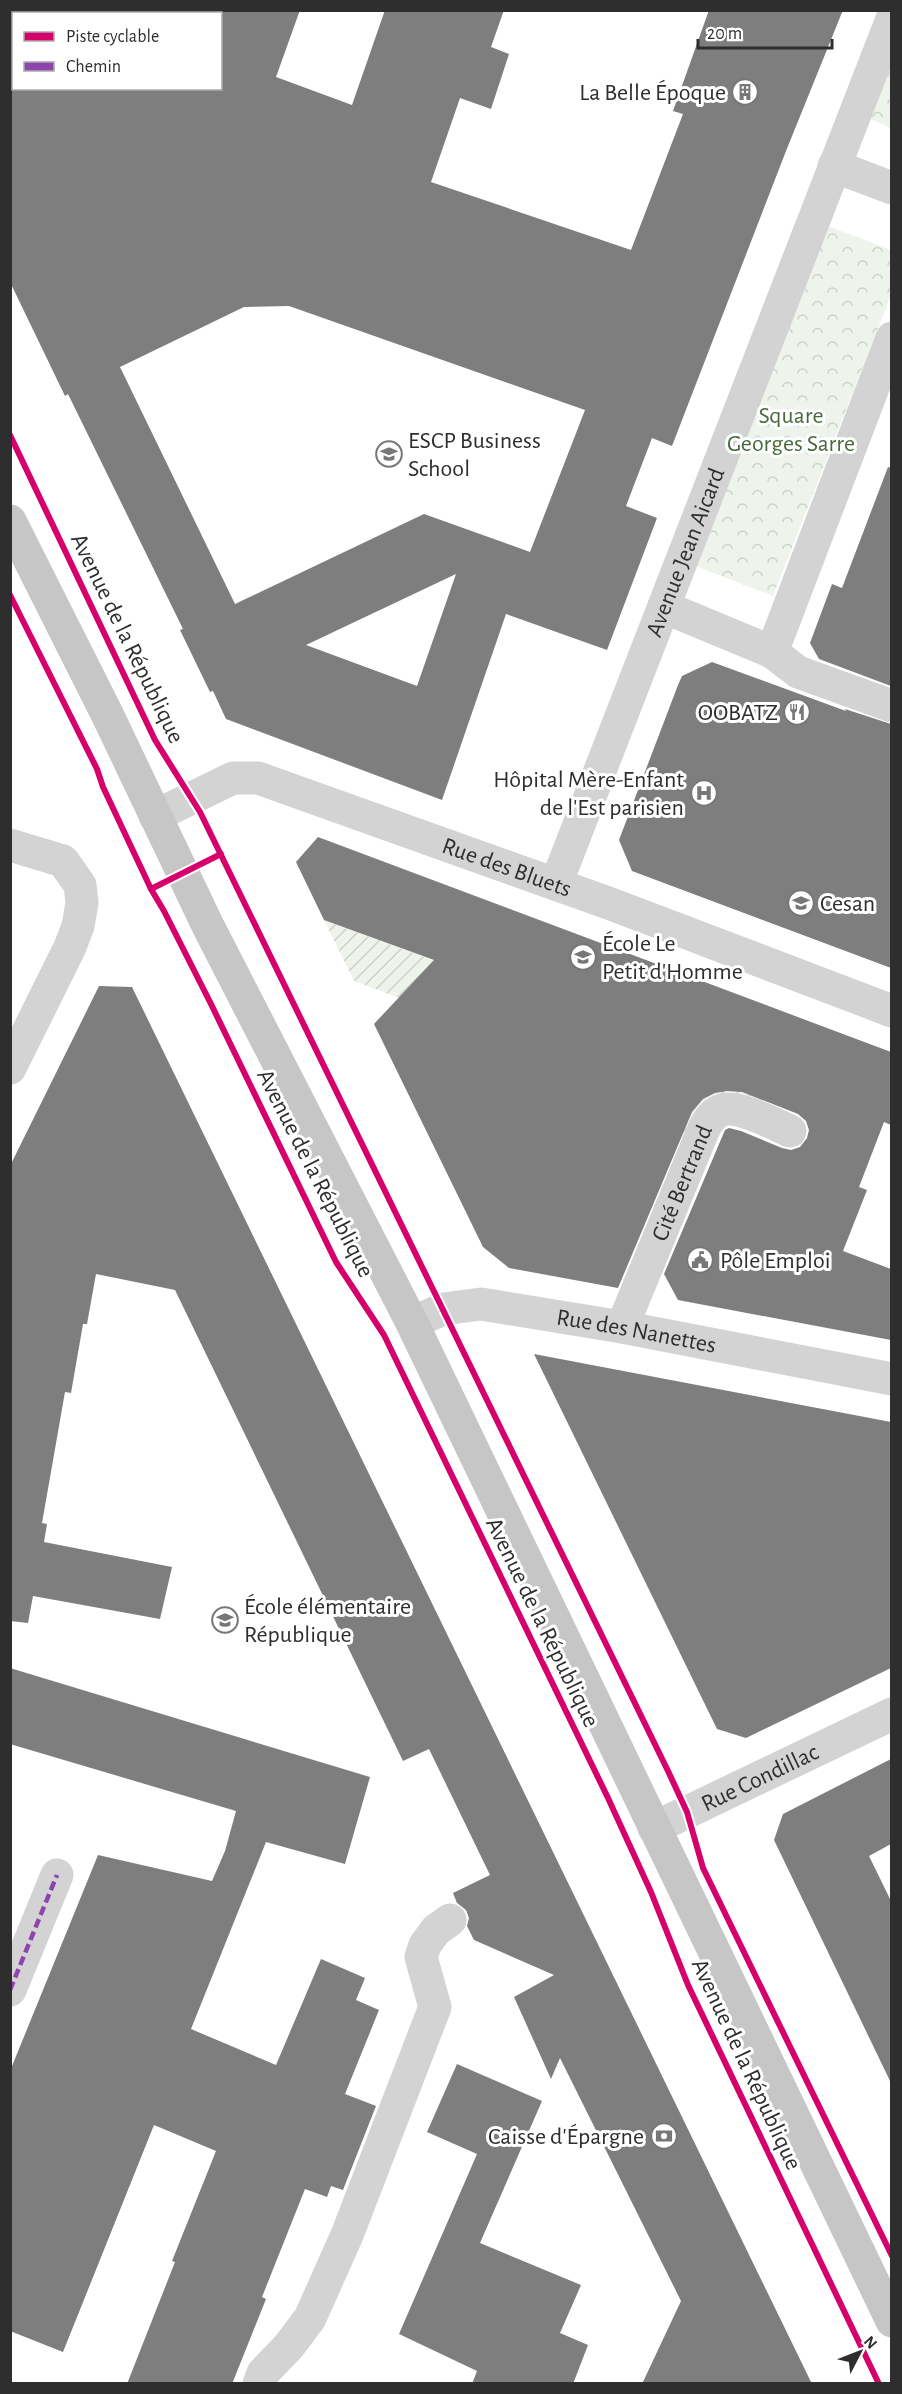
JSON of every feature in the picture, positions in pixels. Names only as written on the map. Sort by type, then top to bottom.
[{"type":"main road","name":"Avenue de la République","points":[[10,520],[213,937],[412,1323],[891,2321]]},
{"type":"street","name":"Avenue Jean Aicard","points":[[556,884],[891,19]]},
{"type":"street","points":[[834,166],[891,188]]},
{"type":"street","points":[[772,652],[891,338]]},
{"type":"street","points":[[664,607],[772,652],[798,672],[891,706]]},
{"type":"street","name":"Rue des Bluets","points":[[155,816],[233,778],[258,778],[556,884],[891,1011]]},
{"type":"street","points":[[10,844],[63,861],[80,885],[82,903],[78,926],[70,947],[10,1068]]},
{"type":"street","name":"Cité Bertrand","points":[[622,1327],[711,1116],[722,1110],[736,1110],[790,1131]]},
{"type":"street","name":"Rue des Nanettes","points":[[412,1323],[443,1309],[481,1304],[622,1327],[891,1379]]},
{"type":"street","name":"Rue Condillac","points":[[654,1828],[891,1714]]},
{"type":"street","points":[[10,1990],[57,1875]]},
{"type":"street","points":[[259,2384],[263,2373],[289,2346],[310,2318],[347,2235],[435,2007],[421,1958],[425,1945],[436,1930],[450,1920]]},
{"type":"green space","points":[[891,48],[891,128],[865,117]]},
{"type":"green space","name":"Square Georges Sarre","points":[[823,224],[891,250],[891,295],[773,596],[690,564]]},
{"type":"green space","points":[[324,920],[676,1050],[761,1099],[740,1094],[691,1119],[681,1140],[662,1097],[354,981]]},
{"type":"building","name":"ESCP Business School","points":[[220,10],[300,10],[276,77],[352,105],[385,10],[504,10],[491,47],[509,54],[491,109],[460,98],[431,182],[631,250],[683,114],[673,111],[709,10],[843,10],[672,446],[652,438],[626,506],[657,518],[607,650],[506,614],[442,800],[226,719],[213,691],[210,692],[180,630],[183,629],[68,394],[65,396],[10,282],[10,88],[12,90],[222,90],[222,12]],"holes":[[[289,306],[585,410],[530,552],[424,514],[235,604],[120,367],[244,307]],[[456,574],[417,686],[306,645]]]},
{"type":"building","points":[[888,467],[891,468],[891,686],[819,659],[810,643],[832,584],[842,588]]},
{"type":"building","points":[[712,662],[846,711],[845,709],[891,724],[891,968],[632,871],[619,840],[678,685],[682,676]]},
{"type":"building","points":[[318,837],[891,1052],[891,1125],[884,1122],[859,1187],[867,1190],[843,1251],[891,1269],[891,1340],[678,1300],[664,1274],[725,1130],[729,1128],[741,1131],[791,1150],[800,1147],[807,1138],[809,1130],[806,1121],[798,1114],[742,1092],[715,1093],[703,1099],[692,1112],[618,1288],[509,1268],[483,1247],[374,1024],[434,960],[324,920],[296,862]]},
{"type":"building","points":[[99,986],[132,987],[812,2384],[642,2384],[681,2301],[560,2058],[551,2079],[514,1997],[554,1975],[474,1940],[467,1926],[469,1918],[466,1910],[457,1903],[453,1893],[490,1875],[429,1749],[403,1761],[175,1290],[96,1274],[87,1324],[83,1324],[71,1393],[65,1392],[42,1523],[47,1524],[44,1542],[172,1567],[160,1619],[33,1596],[28,1623],[10,1621],[10,1166]]},
{"type":"building","points":[[534,1354],[891,1422],[891,1668],[746,1738],[717,1729]]},
{"type":"building","points":[[10,1668],[370,1777],[345,1864],[266,1842],[191,2029],[276,2065],[321,1959],[365,1978],[356,2000],[379,2010],[345,2094],[376,2106],[343,2190],[331,2186],[327,2197],[305,2189],[262,2297],[266,2299],[232,2384],[127,2384],[175,2262],[172,2261],[216,2151],[154,2125],[63,2352],[10,2331],[10,2071],[98,1855],[212,1881],[225,1851],[236,1811],[10,1744]]},
{"type":"building","points":[[891,1759],[891,1844],[869,1856],[891,1901],[891,2083],[774,1840],[783,1814]]},
{"type":"building","points":[[457,2064],[542,2101],[480,2243],[581,2285],[560,2333],[588,2345],[573,2384],[472,2384],[477,2371],[399,2334],[477,2154],[427,2132]]},
{"type":"marked path","points":[[10,1990],[57,1875]]},
{"type":"cycle path","points":[[10,435],[155,740],[200,812],[668,1771],[687,1812],[703,1868],[892,2256]]},
{"type":"cycle path","points":[[10,595],[97,769],[103,787],[151,889],[211,1004],[336,1262],[384,1335],[608,1798],[651,1892],[688,1985],[879,2384]]},
{"type":"cycle path","points":[[151,889],[221,854]]},
{"type":"place","name":"La Belle Époque","points":[[745,92]]},
{"type":"place","name":"ESCP Business School","points":[[389,454]]},
{"type":"place","name":"OOBATZ","points":[[797,712]]},
{"type":"place","name":"Hôpital Mère-Enfant de l'Est parisien","points":[[704,793]]},
{"type":"place","name":"Cesan","points":[[801,903]]},
{"type":"place","name":"École Le Petit d'Homme","points":[[583,957]]},
{"type":"place","name":"Pôle Emploi","points":[[700,1260]]},
{"type":"place","name":"École élémentaire République","points":[[225,1620]]},
{"type":"place","name":"Caisse d'Épargne","points":[[664,2136]]}]
